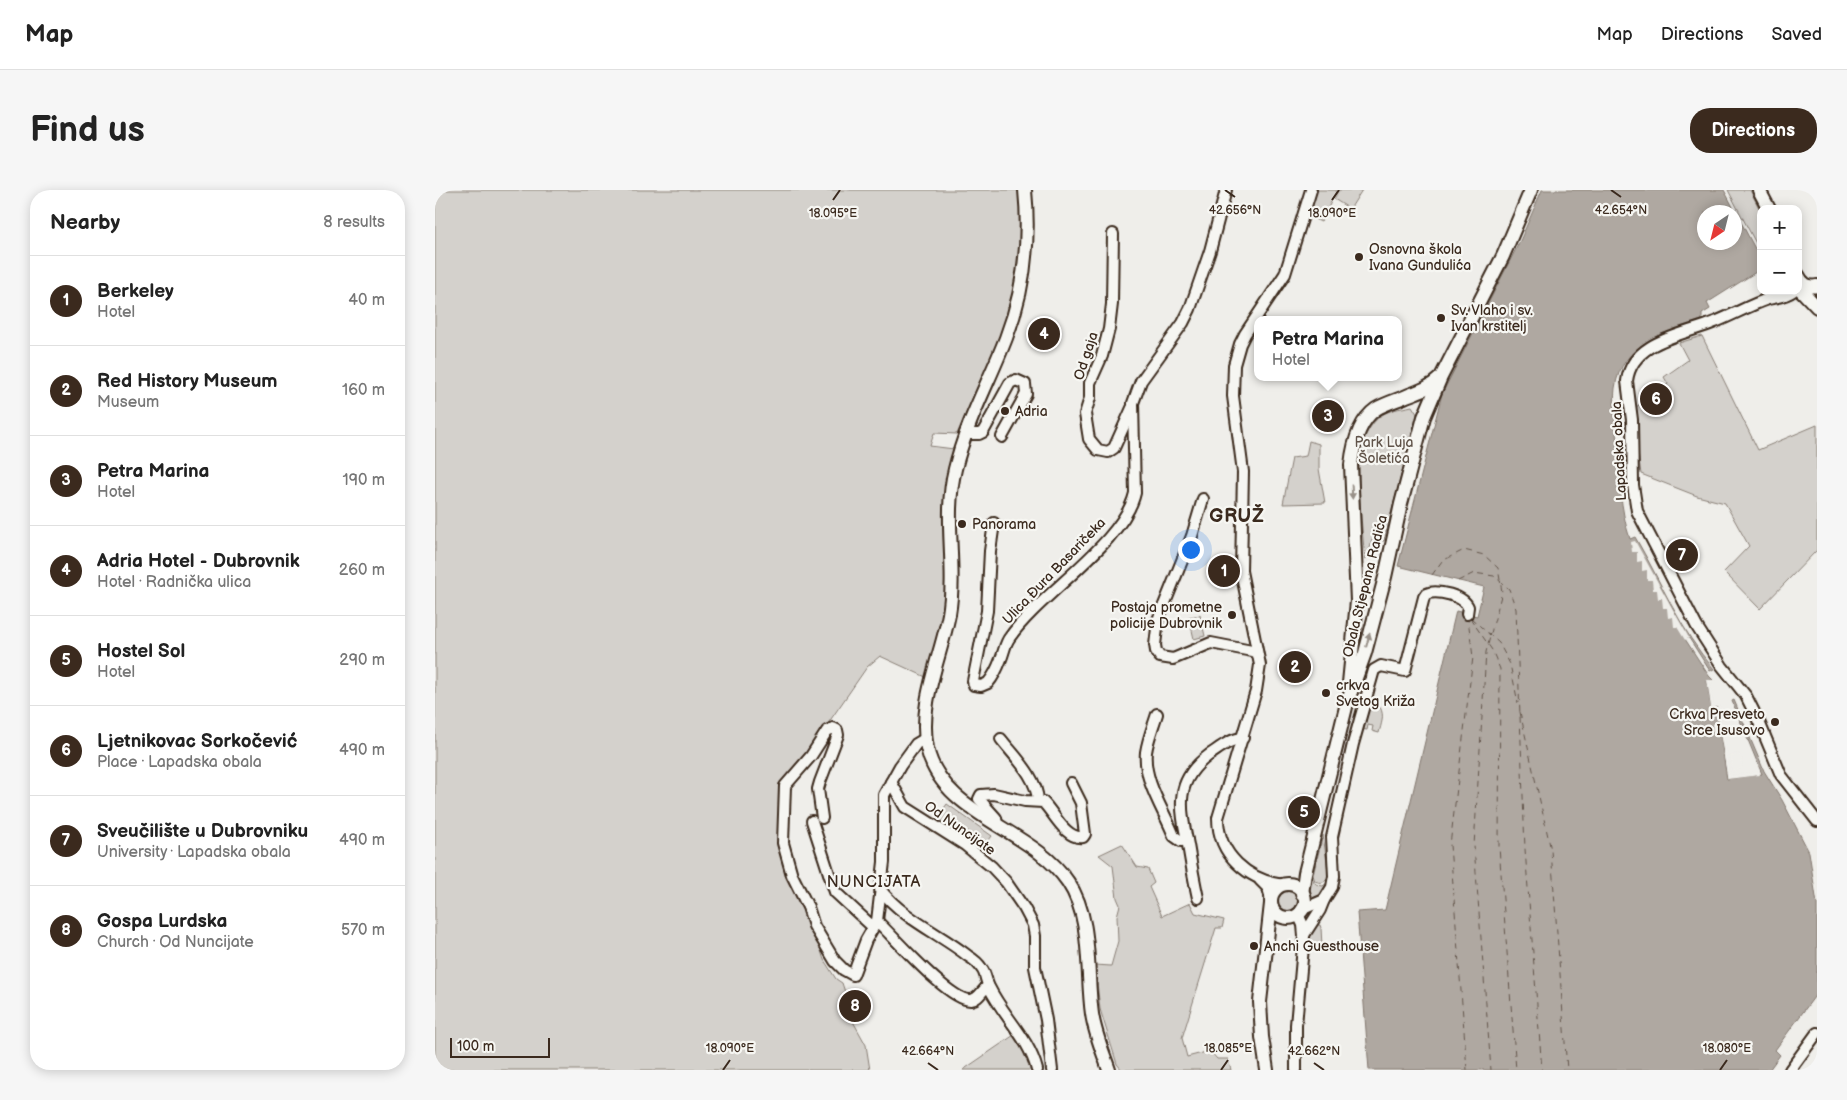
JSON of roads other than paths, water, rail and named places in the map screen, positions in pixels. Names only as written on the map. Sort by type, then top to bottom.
[{"type":"main road","points":[[1025,190],[1026,249],[1018,299],[1005,339],[965,434],[954,472],[951,499],[952,575],[949,611],[930,690],[926,738],[930,759],[942,780],[964,802],[1047,858],[1059,870],[1075,894],[1080,907],[1085,936],[1093,1018],[1109,1070]]},
{"type":"main road","name":"Obala Stjepana Radića","points":[[1347,703],[1374,621],[1401,504],[1424,417],[1441,377],[1503,256],[1531,190]]},
{"type":"main road","points":[[1759,190],[1767,205]]},
{"type":"main road","points":[[1802,285],[1817,286],[1813,295],[1816,306]]},
{"type":"main road","points":[[1802,289],[1816,306]]},
{"type":"main road","name":"Obala Stjepana Radića","points":[[1347,703],[1357,575],[1352,455],[1359,432],[1370,415],[1377,409],[1430,386],[1441,377]]},
{"type":"main road","points":[[1403,398],[1411,398],[1420,402],[1424,410],[1424,417]]},
{"type":"main road","points":[[1355,617],[1360,620],[1374,621]]},
{"type":"main road","points":[[1267,939],[1277,922],[1299,912],[1303,906],[1305,873],[1347,703]]},
{"type":"main road","points":[[1267,1070],[1260,1015],[1271,902],[1275,890],[1298,880],[1305,873]]},
{"type":"main road","points":[[1287,885],[1295,886],[1303,895]]},
{"type":"main road","points":[[1271,902],[1276,913],[1285,917]]},
{"type":"street","points":[[1132,408],[1141,381],[1183,323],[1190,309],[1211,251],[1226,190]]},
{"type":"street","points":[[1257,316],[1285,274],[1311,190]]},
{"type":"street","name":"Od gaja","points":[[1113,234],[1113,296],[1109,329],[1102,356],[1090,383],[1090,398],[1085,414],[1089,439],[1098,450],[1108,452],[1114,448],[1132,408]]},
{"type":"street","name":"Lapadska obala","points":[[1772,295],[1714,323],[1677,334],[1651,347],[1638,358],[1628,375],[1627,381],[1632,420],[1633,485],[1637,511],[1669,575],[1722,666],[1745,696],[1759,722],[1781,775],[1817,821]]},
{"type":"street","points":[[1254,320],[1245,334],[1236,355],[1233,396],[1243,472],[1241,571],[1260,665],[1259,677],[1218,827],[1222,842],[1233,860],[1268,888],[1271,902]]},
{"type":"street","points":[[965,434],[979,434],[983,432],[1010,383],[1016,380],[1025,384],[1026,394],[1002,437]]},
{"type":"street","name":"Ulica Đura Basaričeka","points":[[994,523],[990,551],[987,611],[973,681],[974,685],[981,686],[988,682],[1001,661],[1008,639],[1038,604],[1111,534],[1128,511],[1135,492],[1135,433],[1132,408]]},
{"type":"street","points":[[1203,499],[1192,536],[1159,620],[1156,651],[1159,657],[1173,660],[1211,643],[1257,652]]},
{"type":"street","points":[[1296,1070],[1296,1025],[1304,936],[1299,912],[1320,901],[1330,892],[1334,882],[1332,837],[1351,750],[1375,670],[1381,666],[1405,671],[1423,597],[1426,594],[1436,592],[1463,600],[1468,607],[1467,614]]},
{"type":"street","points":[[1157,714],[1146,754],[1148,774],[1174,836],[1181,841],[1187,840]]},
{"type":"street","points":[[926,738],[917,744],[884,795],[884,862],[875,924],[866,940],[853,975],[843,970],[835,961],[814,926],[809,907],[792,875],[783,844],[785,786],[811,756],[827,731],[833,728],[837,730],[838,736],[819,782],[817,819],[828,877],[835,892],[875,924],[958,998],[974,1000],[988,986]]},
{"type":"street","points":[[1197,898],[1181,797],[1189,775],[1196,766],[1232,740],[1243,738]]},
{"type":"street","points":[[1001,739],[1033,781],[1038,801]]},
{"type":"street","name":"Od Nuncijate","points":[[891,782],[905,807],[965,845],[992,867],[1006,882],[1025,908],[1033,925],[1035,936],[1035,967],[1046,1020],[1052,1070]]},
{"type":"street","points":[[997,825],[996,818],[979,799],[981,795],[993,794],[1025,801],[1038,801],[1048,807],[1070,834],[1077,838],[1083,837],[1085,834],[1081,802],[1071,783]]},
{"type":"street","points":[[1808,808],[1817,802]]},
{"type":"street","points":[[1259,879],[1287,885]]},
{"type":"street","points":[[880,889],[887,899],[908,916],[938,934],[983,969],[988,986],[1023,1037],[1037,1070]]},
{"type":"street","points":[[1303,895],[1312,902],[1320,901]]},
{"type":"street","points":[[1304,936],[1321,910],[1320,901]]},
{"type":"street","points":[[1790,1070],[1817,1033]]},
{"type":"place","name":"Osnovna škola Ivana Gundulića","points":[[1359,257]]},
{"type":"place","name":"Sv. Vlaho i sv. Ivan krstitelj","points":[[1441,318]]},
{"type":"place","name":"Adria Hotel - Dubrovnik","points":[[1044,334]]},
{"type":"place","name":"Ljetnikovac Sorkočević","points":[[1656,399]]},
{"type":"place","name":"Adria","points":[[1005,411]]},
{"type":"place","name":"Petra Marina","points":[[1328,416]]},
{"type":"place","name":"Panorama","points":[[962,524]]},
{"type":"place","name":"Sveučilište u Dubrovniku","points":[[1682,555]]},
{"type":"place","name":"Berkeley","points":[[1224,571]]},
{"type":"place","name":"Postaja prometne policije Dubrovnik","points":[[1232,615]]},
{"type":"place","name":"Red History Museum","points":[[1295,667]]},
{"type":"place","name":"crkva Svetog Križa","points":[[1326,693]]},
{"type":"place","name":"Crkva Presveto Srce Isusovo","points":[[1775,722]]},
{"type":"place","name":"Hostel Sol","points":[[1304,812]]},
{"type":"place","name":"Anchi Guesthouse","points":[[1254,946]]},
{"type":"place","name":"Gospa Lurdska","points":[[855,1006]]},
{"type":"district","name":"GRUŽ","points":[[1237,516]]},
{"type":"district","name":"NUNCIJATA","points":[[874,882]]},
{"type":"park label","name":"Park Luja Šoletića","points":[[1384,450]]}]
